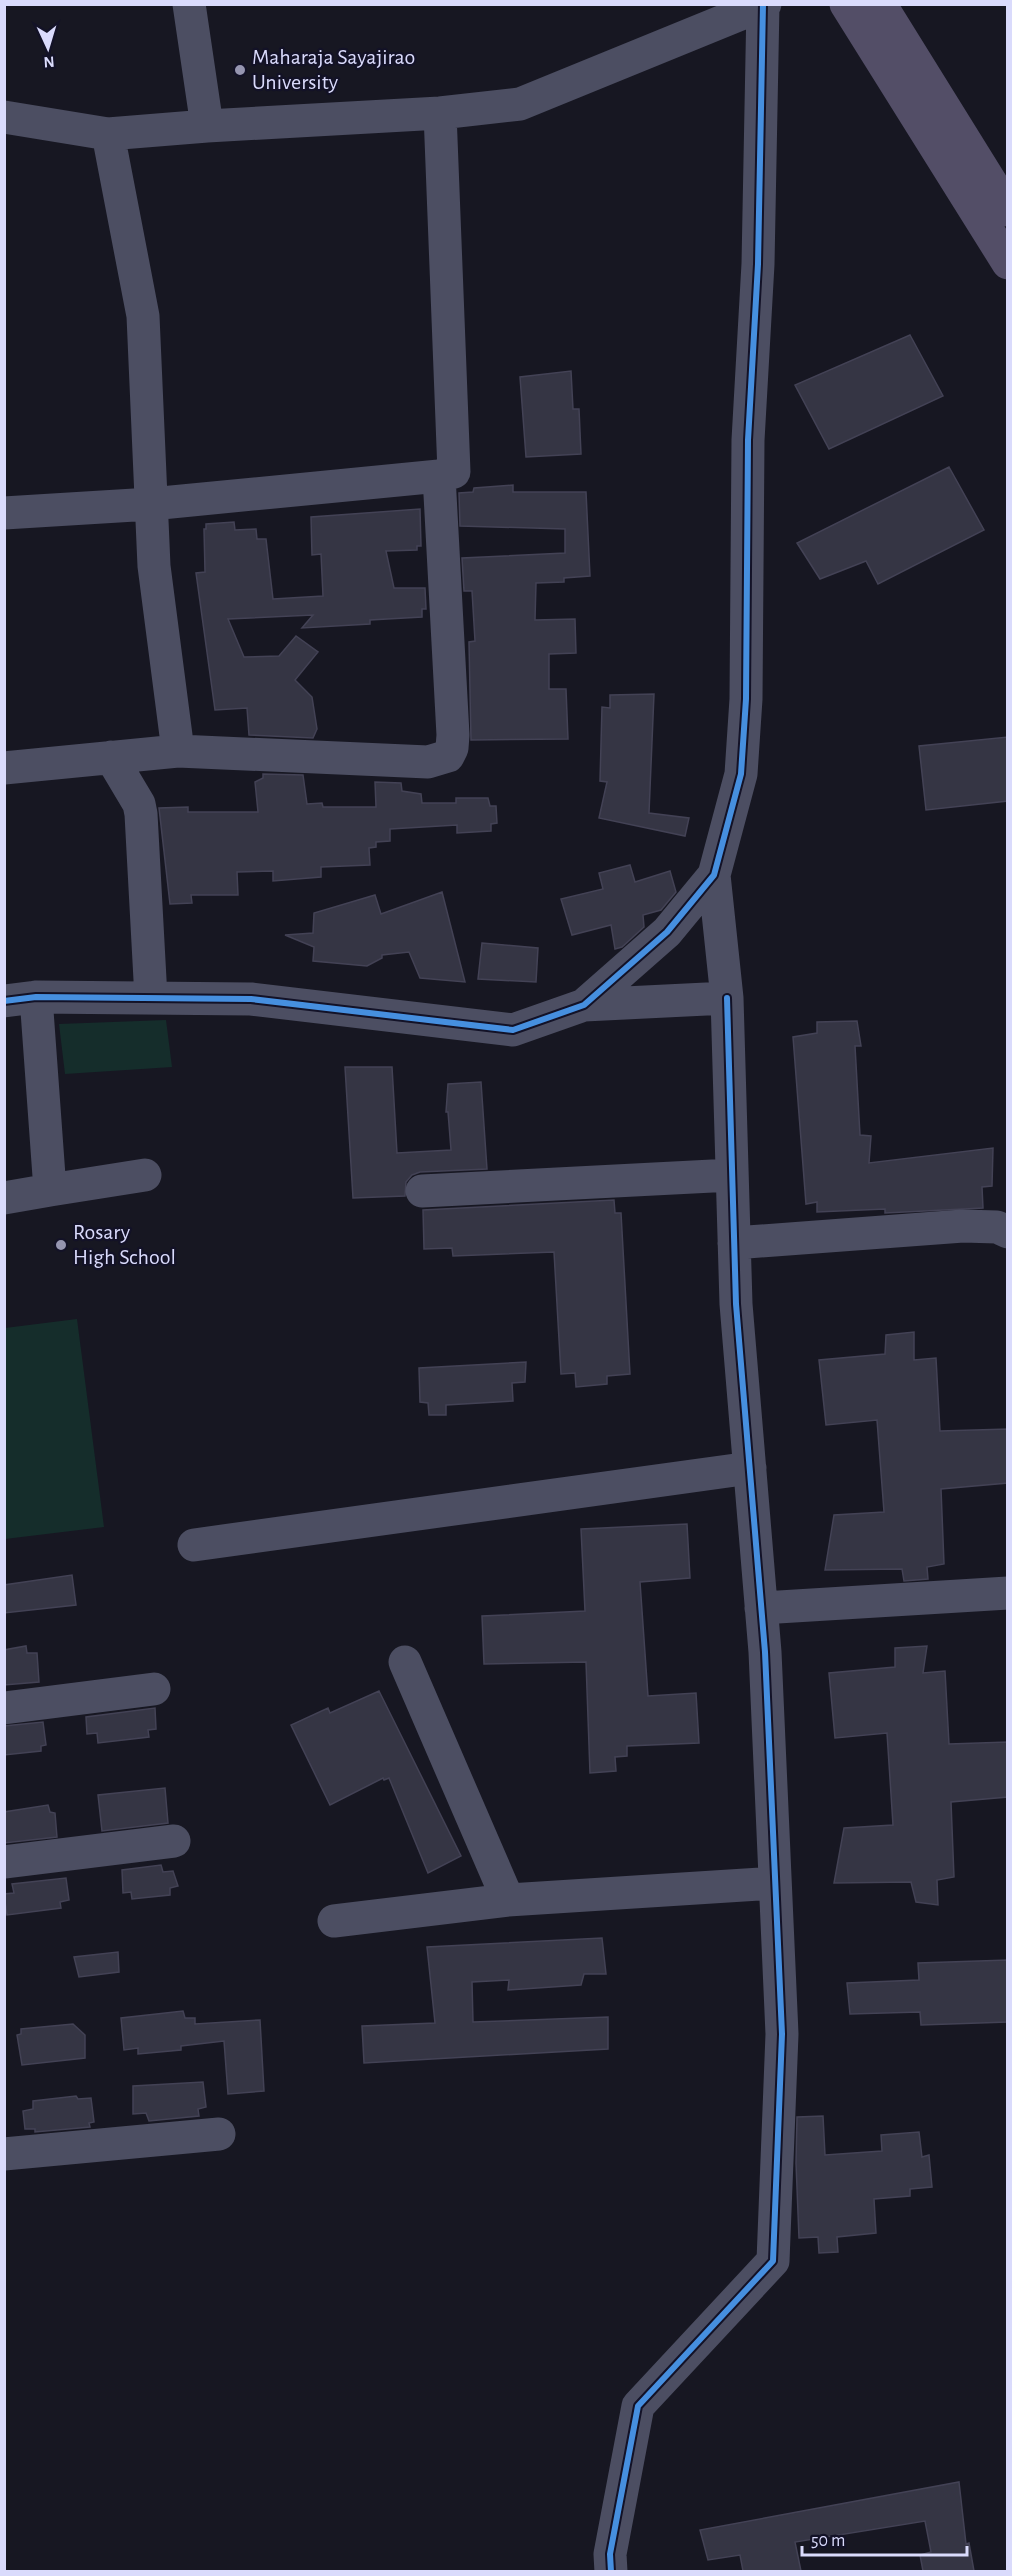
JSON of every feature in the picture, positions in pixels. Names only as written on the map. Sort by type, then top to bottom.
[{"type":"main road","points":[[846,4],[1008,263]]},
{"type":"main road","points":[[880,4],[1008,210]]},
{"type":"street","points":[[189,4],[207,126]]},
{"type":"street","points":[[4,117],[108,134],[440,113],[520,104],[764,5],[758,264],[748,440],[746,699],[741,774],[714,875],[727,998],[736,1304],[761,1608],[782,2034],[773,2261],[638,2406],[610,2554],[611,2571]]},
{"type":"street","points":[[4,513],[151,504],[438,476],[454,472],[440,113]]},
{"type":"street","points":[[108,134],[143,316],[154,566],[178,751]]},
{"type":"street","points":[[4,768],[178,751],[428,762],[447,756],[452,748],[453,735],[438,476]]},
{"type":"street","points":[[111,757],[139,804],[141,814],[151,998]]},
{"type":"street","points":[[584,1005],[667,932],[714,875]]},
{"type":"street","points":[[50,1190],[20,999],[250,999],[513,1030],[584,1005],[727,998]]},
{"type":"street","points":[[4,1198],[144,1175]]},
{"type":"street","points":[[422,1191],[732,1175]]},
{"type":"street","points":[[734,1243],[963,1226],[997,1227],[1008,1232]]},
{"type":"street","points":[[194,1545],[750,1468]]},
{"type":"street","points":[[761,1608],[1008,1593]]},
{"type":"street","points":[[405,1662],[508,1900]]},
{"type":"street","points":[[4,1708],[154,1689]]},
{"type":"street","points":[[4,1862],[174,1841]]},
{"type":"street","points":[[334,1921],[508,1900],[775,1883]]},
{"type":"street","points":[[4,2154],[219,2134]]},
{"type":"green space","points":[[166,1020],[172,1067],[65,1074],[59,1024]]},
{"type":"green space","points":[[77,1319],[104,1527],[5,1539],[5,1328]]},
{"type":"building","points":[[910,335],[943,396],[829,449],[795,385]]},
{"type":"building","points":[[571,371],[573,409],[579,409],[581,454],[526,457],[520,377]]},
{"type":"building","points":[[949,467],[984,530],[878,584],[866,561],[820,579],[797,543]]},
{"type":"building","points":[[513,485],[513,492],[586,492],[590,576],[564,578],[564,582],[536,583],[535,620],[575,619],[576,653],[549,654],[549,689],[566,689],[568,739],[471,740],[469,642],[475,641],[472,591],[464,591],[462,558],[565,553],[565,529],[460,526],[459,493],[473,492],[474,488]]},
{"type":"building","points":[[420,509],[421,546],[417,546],[417,550],[386,551],[394,588],[425,588],[426,609],[422,609],[422,617],[370,620],[370,624],[302,628],[313,615],[228,619],[244,657],[279,656],[296,636],[318,652],[295,680],[312,697],[317,729],[313,738],[249,735],[247,708],[215,710],[196,573],[205,572],[204,529],[206,529],[206,524],[234,522],[235,530],[256,529],[257,539],[266,539],[273,599],[323,596],[321,554],[312,555],[311,517]]},
{"type":"building","points":[[654,694],[649,813],[689,818],[685,836],[599,818],[607,782],[600,781],[602,707],[610,708],[610,695]]},
{"type":"building","points":[[1008,737],[1008,801],[926,810],[919,746]]},
{"type":"building","points":[[263,774],[303,775],[307,804],[322,803],[323,807],[376,807],[375,782],[401,783],[402,791],[421,794],[422,803],[456,803],[456,798],[488,798],[490,806],[496,806],[497,823],[491,824],[491,831],[457,833],[457,825],[390,829],[390,841],[376,842],[376,847],[369,848],[370,865],[321,867],[321,877],[273,881],[273,871],[237,872],[238,895],[191,895],[192,903],[170,904],[159,808],[188,807],[188,812],[258,812],[255,782],[263,778]]},
{"type":"building","points":[[630,865],[635,882],[670,871],[676,892],[661,910],[643,915],[644,927],[622,947],[615,949],[611,925],[572,935],[561,899],[603,889],[599,873]]},
{"type":"building","points":[[442,892],[465,982],[420,978],[409,952],[382,955],[382,958],[367,966],[313,961],[314,947],[285,935],[313,933],[314,913],[375,895],[381,914]]},
{"type":"building","points":[[482,943],[538,948],[536,982],[478,979]]},
{"type":"building","points":[[857,1021],[861,1046],[855,1046],[860,1135],[871,1136],[869,1163],[993,1148],[992,1186],[982,1187],[983,1208],[885,1213],[885,1209],[817,1212],[817,1202],[806,1204],[793,1037],[817,1033],[817,1022]]},
{"type":"building","points":[[345,1067],[392,1067],[397,1153],[451,1150],[448,1112],[446,1112],[448,1084],[481,1082],[487,1169],[420,1172],[412,1175],[406,1182],[405,1196],[353,1198]]},
{"type":"building","points":[[614,1200],[615,1213],[621,1213],[630,1374],[607,1376],[607,1384],[576,1387],[575,1373],[561,1374],[554,1252],[453,1256],[452,1248],[424,1249],[423,1210]]},
{"type":"building","points":[[914,1332],[914,1360],[936,1358],[940,1431],[1008,1429],[1008,1483],[941,1489],[944,1564],[927,1567],[928,1579],[904,1581],[902,1569],[825,1570],[834,1515],[884,1512],[877,1420],[826,1425],[819,1360],[885,1354],[886,1335]]},
{"type":"building","points":[[526,1362],[525,1382],[512,1383],[513,1401],[446,1405],[446,1415],[429,1415],[428,1403],[420,1402],[419,1368]]},
{"type":"building","points":[[687,1524],[690,1578],[640,1582],[648,1696],[696,1693],[699,1743],[627,1746],[627,1756],[615,1757],[616,1771],[590,1773],[586,1662],[484,1664],[482,1616],[585,1611],[581,1529]]},
{"type":"building","points":[[72,1575],[76,1605],[4,1613],[4,1585]]},
{"type":"building","points":[[26,1646],[27,1653],[37,1653],[39,1682],[4,1685],[4,1650]]},
{"type":"building","points":[[927,1646],[923,1673],[945,1671],[949,1744],[1008,1742],[1008,1797],[951,1802],[954,1877],[937,1880],[938,1905],[916,1902],[911,1882],[834,1883],[844,1828],[893,1825],[887,1733],[835,1738],[829,1673],[895,1667],[895,1648]]},
{"type":"building","points":[[379,1691],[461,1856],[428,1873],[389,1778],[384,1780],[383,1778],[330,1805],[291,1725],[328,1708],[330,1713]]},
{"type":"building","points":[[155,1708],[156,1729],[148,1730],[149,1737],[98,1743],[97,1733],[87,1734],[86,1717]]},
{"type":"building","points":[[43,1722],[46,1745],[41,1746],[41,1751],[4,1755],[4,1726]]},
{"type":"building","points":[[165,1788],[168,1823],[102,1831],[98,1795]]},
{"type":"building","points":[[48,1805],[50,1812],[55,1813],[57,1837],[4,1843],[4,1812]]},
{"type":"building","points":[[161,1865],[163,1872],[173,1871],[178,1886],[170,1888],[170,1895],[132,1899],[131,1892],[123,1893],[122,1870]]},
{"type":"building","points":[[66,1878],[69,1900],[60,1902],[61,1908],[7,1915],[4,1894],[14,1893],[12,1884]]},
{"type":"building","points":[[602,1938],[606,1974],[584,1974],[581,1985],[508,1990],[509,1980],[472,1982],[473,2022],[608,2017],[608,2049],[364,2063],[362,2026],[435,2023],[427,1947]]},
{"type":"building","points":[[118,1952],[119,1972],[79,1977],[74,1957]]},
{"type":"building","points":[[1008,1960],[1008,2022],[921,2025],[920,2012],[850,2014],[847,1983],[919,1980],[918,1963]]},
{"type":"building","points":[[183,2011],[185,2018],[195,2018],[195,2024],[260,2020],[264,2091],[228,2094],[224,2041],[181,2046],[181,2050],[138,2054],[138,2048],[124,2050],[121,2018]]},
{"type":"building","points":[[73,2024],[85,2035],[85,2058],[22,2065],[17,2035],[21,2034],[21,2029]]},
{"type":"building","points":[[203,2082],[206,2107],[198,2109],[199,2116],[149,2121],[146,2113],[133,2114],[133,2086]]},
{"type":"building","points":[[76,2096],[78,2099],[91,2098],[94,2122],[89,2123],[90,2127],[35,2132],[35,2129],[25,2129],[23,2111],[33,2109],[33,2101]]},
{"type":"building","points":[[823,2116],[825,2155],[882,2151],[881,2135],[919,2132],[922,2157],[929,2155],[932,2187],[910,2189],[910,2196],[874,2199],[876,2233],[837,2237],[838,2252],[819,2253],[818,2237],[799,2238],[797,2117]]},
{"type":"building","points":[[959,2482],[966,2544],[969,2543],[974,2571],[923,2571],[920,2555],[931,2552],[925,2521],[795,2542],[801,2571],[743,2571],[740,2555],[708,2560],[700,2530]]},
{"type":"cycle path","points":[[4,1001],[36,997],[251,999],[513,1030],[584,1005],[667,932],[714,875],[741,774],[746,699],[748,440],[758,264],[763,4]]},
{"type":"cycle path","points":[[611,2572],[610,2554],[638,2406],[773,2261],[782,2034],[765,1652],[736,1304],[727,998]]},
{"type":"place","name":"Maharaja Sayajirao University","points":[[240,70]]},
{"type":"place","name":"Rosary High School","points":[[61,1245]]}]
